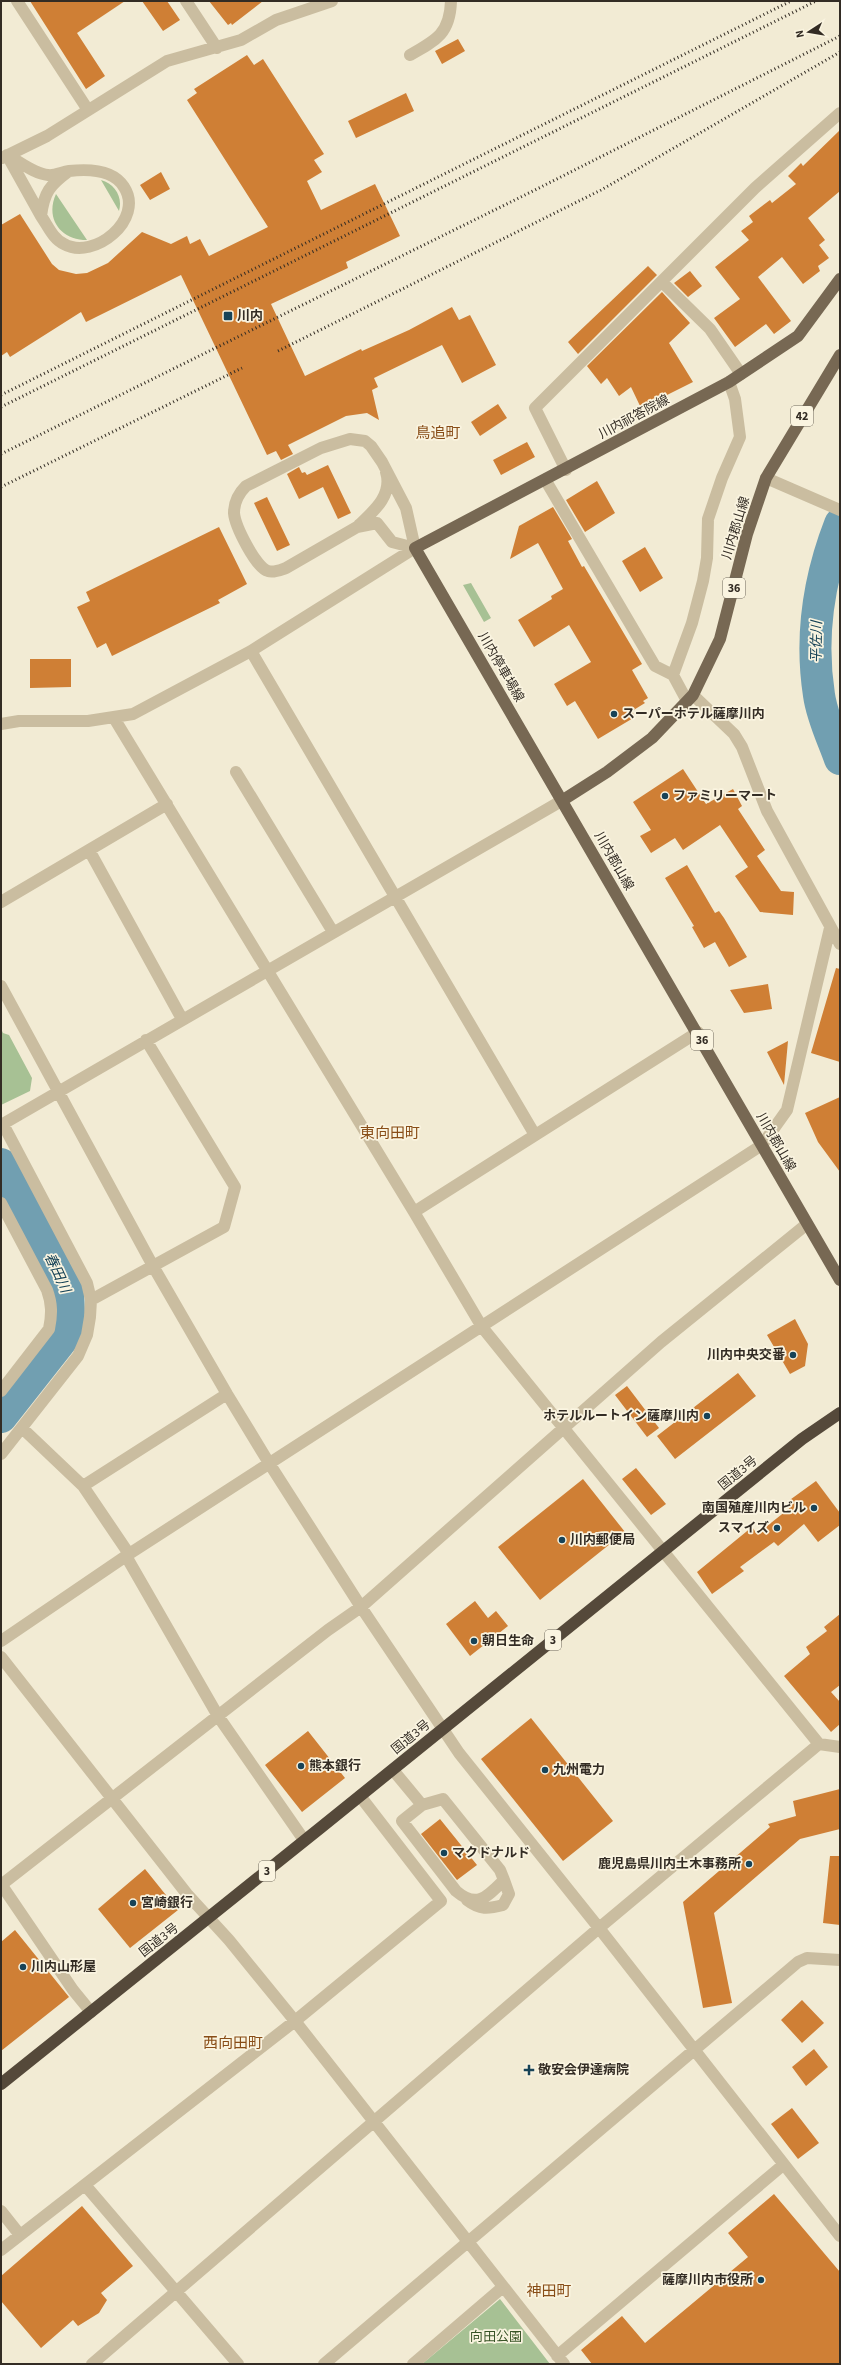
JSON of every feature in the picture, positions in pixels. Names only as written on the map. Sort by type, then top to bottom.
[{"type":"highway","name":"国道3号","points":[[1,2084],[210,1918],[304,1840],[444,1729],[802,1439],[840,1413]]},
{"type":"main road","name":"川内祁答院線","points":[[415,548],[546,481],[729,382],[798,336],[840,279]]},
{"type":"main road","name":"42","points":[[766,478],[840,355]]},
{"type":"main road","name":"川内郡山線","points":[[766,478],[747,534],[720,639],[690,698],[652,738],[607,772],[563,800],[840,1280]]},
{"type":"main road","name":"川内停車場線","points":[[415,548],[563,800]]},
{"type":"street","points":[[17,1],[88,110]]},
{"type":"street","points":[[186,1],[217,48]]},
{"type":"street","points":[[3,153],[47,136],[167,61],[241,40],[276,20],[332,1]]},
{"type":"street","points":[[410,55],[432,43],[446,30],[450,16],[451,1]]},
{"type":"street","points":[[566,470],[535,408],[755,188],[840,114]]},
{"type":"street","points":[[3,153],[38,172],[48,175],[69,171],[106,173],[119,180],[129,198],[129,208],[125,218],[103,242],[83,249],[63,244],[54,235],[41,216],[3,153]]},
{"type":"street","points":[[41,216],[46,194],[53,183],[69,171]]},
{"type":"street","points":[[662,282],[710,329],[741,374]]},
{"type":"street","points":[[673,675],[692,623],[704,581],[707,558],[708,519],[722,478],[740,437],[736,399],[729,382]]},
{"type":"street","points":[[382,462],[387,477],[386,494],[377,508],[357,527],[286,568],[268,571],[256,562],[235,520],[234,512],[239,493],[246,486],[321,448],[342,440],[350,439],[364,441],[371,446],[382,462],[406,508],[415,548]]},
{"type":"street","points":[[766,478],[802,495],[840,510]]},
{"type":"street","points":[[546,481],[655,666],[673,675],[690,698],[734,734],[742,747],[767,811],[840,944]]},
{"type":"street","points":[[357,527],[377,523],[392,542],[415,548]]},
{"type":"street","points":[[1,724],[114,718],[133,714],[148,708],[251,651],[415,548]]},
{"type":"street","points":[[251,651],[535,1135]]},
{"type":"street","points":[[114,718],[414,1212],[482,1327],[819,1744],[840,1747]]},
{"type":"street","points":[[236,772],[333,932]]},
{"type":"street","points":[[1,1454],[78,1356],[87,1335],[91,1300],[87,1283],[2,1124],[58,1090],[563,800]]},
{"type":"street","points":[[1,902],[167,804]]},
{"type":"street","points":[[89,850],[182,1019]]},
{"type":"street","points":[[1,1641],[128,1555],[269,1463],[762,1145],[787,1110],[830,928]]},
{"type":"street","points":[[1,986],[153,1266],[227,1394],[361,1607],[444,1729],[458,1753],[599,1928],[840,2236]]},
{"type":"street","points":[[414,1212],[698,1032]]},
{"type":"street","points":[[91,1300],[224,1227],[235,1187],[146,1040]]},
{"type":"street","points":[[1,1203],[47,1290],[51,1303],[52,1317],[49,1329],[1,1391]]},
{"type":"street","points":[[90,2012],[72,1990],[1,1884],[328,1630],[361,1607],[661,1342],[808,1224]]},
{"type":"street","points":[[83,1486],[227,1394]]},
{"type":"street","points":[[22,1428],[83,1486],[128,1555],[218,1716],[304,1840]]},
{"type":"street","points":[[1,1657],[187,1894],[210,1918],[295,2021],[560,2360],[783,2165]]},
{"type":"street","points":[[92,2364],[599,1928],[819,1744]]},
{"type":"street","points":[[393,1770],[422,1805]]},
{"type":"street","points":[[1,2250],[295,2021],[441,1901],[360,1796]]},
{"type":"street","points":[[388,1833],[402,1821],[422,1805],[443,1800],[500,1870],[509,1894],[503,1905],[485,1909],[477,1907],[456,1891],[402,1821]]},
{"type":"street","points":[[467,1900],[474,1901],[484,1897],[504,1880]]},
{"type":"street","points":[[324,2364],[798,1962],[807,1958],[840,1960]]},
{"type":"street","points":[[85,2184],[238,2364]]},
{"type":"street","points":[[1,2212],[20,2235]]},
{"type":"street","points":[[413,2364],[503,2287]]},
{"type":"green space","points":[[101,180],[114,188],[117,192],[120,201],[119,211]]},
{"type":"green space","points":[[56,194],[87,240],[69,236],[62,232],[57,226],[52,211]]},
{"type":"green space","points":[[471,583],[491,618],[484,622],[463,585]]},
{"type":"green space","points":[[1,1029],[3,1033],[9,1035],[32,1078],[30,1091],[1,1105]]},
{"type":"green space","name":"向田公園","points":[[500,2299],[550,2364],[422,2364]]},
{"type":"building","points":[[30,1],[125,1],[77,33],[105,76],[86,89]]},
{"type":"building","points":[[142,1],[167,1],[180,20],[163,31]]},
{"type":"building","points":[[209,1],[263,1],[232,25],[231,23],[228,25]]},
{"type":"building","points":[[458,39],[465,51],[442,64],[435,51]]},
{"type":"building","points":[[247,55],[254,65],[263,59],[324,154],[314,160],[322,172],[307,181],[321,210],[375,184],[400,236],[346,262],[348,268],[271,304],[305,376],[361,349],[362,351],[409,330],[452,307],[459,320],[470,315],[496,365],[462,383],[442,345],[374,378],[378,387],[372,390],[379,420],[367,413],[346,416],[288,445],[293,454],[281,460],[276,451],[267,455],[181,275],[86,322],[81,312],[10,357],[7,352],[1,356],[1,225],[20,214],[52,264],[59,270],[76,274],[87,273],[108,263],[142,232],[171,244],[187,236],[190,244],[200,239],[209,256],[268,227],[187,100],[197,93],[194,89]]},
{"type":"building","points":[[406,93],[414,111],[356,138],[348,121]]},
{"type":"building","points":[[840,130],[840,191],[808,218],[825,240],[819,245],[829,258],[818,266],[820,271],[803,284],[782,257],[758,277],[791,321],[774,334],[766,324],[735,347],[714,318],[740,299],[715,267],[749,240],[741,231],[753,222],[749,216],[770,200],[772,203],[796,184],[788,176],[801,163],[803,166]]},
{"type":"building","points":[[161,172],[170,189],[150,200],[140,185]]},
{"type":"building","points":[[648,266],[657,275],[578,354],[568,342]]},
{"type":"building","points":[[690,271],[702,286],[688,297],[674,283]]},
{"type":"building","points":[[662,292],[690,323],[669,343],[693,382],[641,408],[631,387],[619,396],[607,378],[601,384],[587,366]]},
{"type":"building","points":[[498,404],[507,418],[480,436],[471,422]]},
{"type":"building","points":[[527,442],[535,457],[501,475],[493,460]]},
{"type":"building","points":[[328,465],[351,513],[338,519],[323,487],[299,499],[287,474],[299,467],[302,473],[305,472],[307,475]]},
{"type":"building","points":[[597,481],[615,513],[585,532],[566,500]]},
{"type":"building","points":[[267,497],[290,545],[277,551],[254,503]]},
{"type":"building","points":[[553,507],[572,539],[568,541],[582,567],[584,566],[642,664],[632,670],[648,698],[643,701],[645,703],[632,711],[635,717],[598,739],[575,701],[567,706],[554,684],[591,662],[569,625],[534,647],[518,620],[552,599],[551,596],[563,589],[538,543],[510,559],[519,526]]},
{"type":"building","points":[[219,527],[247,584],[218,600],[220,603],[112,656],[106,643],[97,648],[77,607],[90,601],[86,592]]},
{"type":"building","points":[[645,547],[663,578],[640,592],[622,561]]},
{"type":"building","points":[[30,659],[71,659],[71,687],[30,688]]},
{"type":"building","points":[[683,769],[706,804],[733,789],[742,806],[738,809],[765,850],[757,856],[781,891],[794,892],[793,915],[760,912],[735,876],[748,867],[720,825],[683,850],[675,838],[651,853],[640,836],[651,830],[633,802]]},
{"type":"building","points":[[687,865],[715,913],[719,911],[747,957],[729,967],[715,942],[704,948],[692,927],[694,926],[665,878]]},
{"type":"building","points":[[836,968],[840,969],[840,1062],[811,1053]]},
{"type":"building","points":[[768,984],[772,1009],[744,1013],[730,990]]},
{"type":"building","points":[[788,1041],[784,1085],[767,1052]]},
{"type":"building","points":[[840,1097],[840,1172],[818,1142],[805,1113]]},
{"type":"building","name":"川内中央交番","points":[[795,1319],[808,1344],[805,1366],[790,1374],[767,1335]]},
{"type":"building","name":"ホテルルートイン薩摩川内","points":[[738,1373],[756,1396],[675,1459],[657,1436]]},
{"type":"building","points":[[627,1386],[659,1428],[647,1437],[615,1395]]},
{"type":"building","points":[[636,1468],[666,1504],[651,1515],[622,1479]]},
{"type":"building","name":"川内郵便局","points":[[583,1479],[625,1532],[540,1600],[498,1547]]},
{"type":"building","points":[[816,1481],[840,1513],[840,1525],[818,1542],[804,1524],[778,1546],[774,1542],[740,1567],[744,1571],[712,1594],[697,1572],[752,1527],[757,1534],[791,1507],[787,1502]]},
{"type":"building","name":"朝日生命","points":[[475,1601],[488,1618],[496,1611],[508,1626],[470,1656],[446,1624]]},
{"type":"building","points":[[840,1614],[840,1685],[831,1692],[840,1702],[840,1724],[831,1732],[784,1676],[810,1654],[806,1647],[827,1631],[824,1627]]},
{"type":"building","points":[[531,1718],[613,1821],[563,1861],[481,1759]]},
{"type":"building","name":"熊本銀行","points":[[308,1731],[345,1778],[302,1812],[265,1765]]},
{"type":"building","points":[[840,1789],[840,1829],[800,1839],[714,1913],[732,2003],[703,2008],[683,1902],[770,1827],[768,1824],[796,1816],[793,1801]]},
{"type":"building","name":"マクドナルド","points":[[440,1819],[477,1865],[457,1880],[421,1834]]},
{"type":"building","points":[[830,1856],[840,1856],[840,1925],[823,1923]]},
{"type":"building","name":"宮崎銀行","points":[[145,1869],[178,1910],[130,1948],[98,1909]]},
{"type":"building","name":"川内山形屋","points":[[15,1930],[69,1997],[1,2051],[1,1942]]},
{"type":"building","points":[[802,2000],[824,2023],[802,2043],[781,2020]]},
{"type":"building","points":[[814,2049],[828,2067],[806,2086],[792,2067]]},
{"type":"building","points":[[792,2108],[819,2143],[798,2159],[771,2124]]},
{"type":"building","name":"薩摩川内市役所","points":[[774,2194],[840,2272],[840,2364],[592,2364],[581,2350],[622,2316],[645,2343],[748,2257],[728,2233]]},
{"type":"building","points":[[82,2206],[133,2266],[101,2293],[107,2300],[99,2313],[78,2326],[73,2320],[41,2348],[1,2301],[1,2276]]},
{"type":"waterway","name":"平佐川","points":[[840,524],[833,544],[822,587],[816,630],[816,673],[820,703],[840,759]]},
{"type":"waterway","name":"春田川","points":[[1,1164],[52,1258],[68,1292],[69,1313],[68,1332],[1,1417]]},
{"type":"railway","points":[[1,395],[791,1]]},
{"type":"railway","points":[[1,407],[816,1]]},
{"type":"railway","points":[[1,454],[535,190],[840,36]]},
{"type":"railway","points":[[278,351],[601,190],[840,52]]},
{"type":"railway","points":[[1,487],[242,368]]},
{"type":"place","name":"川内","points":[[228,316]]},
{"type":"place","name":"スーパーホテル薩摩川内","points":[[614,714]]},
{"type":"place","name":"ファミリーマート","points":[[665,796]]},
{"type":"place","name":"川内中央交番","points":[[793,1355]]},
{"type":"place","name":"ホテルルートイン薩摩川内","points":[[707,1416]]},
{"type":"place","name":"南国殖産川内ビル","points":[[814,1508]]},
{"type":"place","name":"スマイズ","points":[[777,1528]]},
{"type":"place","name":"川内郵便局","points":[[562,1540]]},
{"type":"place","name":"朝日生命","points":[[474,1641]]},
{"type":"place","name":"熊本銀行","points":[[301,1766]]},
{"type":"place","name":"九州電力","points":[[545,1770]]},
{"type":"place","name":"マクドナルド","points":[[444,1853]]},
{"type":"place","name":"鹿児島県川内土木事務所","points":[[749,1864]]},
{"type":"place","name":"宮崎銀行","points":[[133,1903]]},
{"type":"place","name":"川内山形屋","points":[[23,1967]]},
{"type":"place","name":"敬安会伊達病院","points":[[529,2070]]},
{"type":"place","name":"薩摩川内市役所","points":[[761,2280]]},
{"type":"district","name":"鳥追町","points":[[438,433]]},
{"type":"district","name":"東向田町","points":[[390,1133]]},
{"type":"district","name":"西向田町","points":[[233,2043]]},
{"type":"district","name":"神田町","points":[[549,2291]]}]
